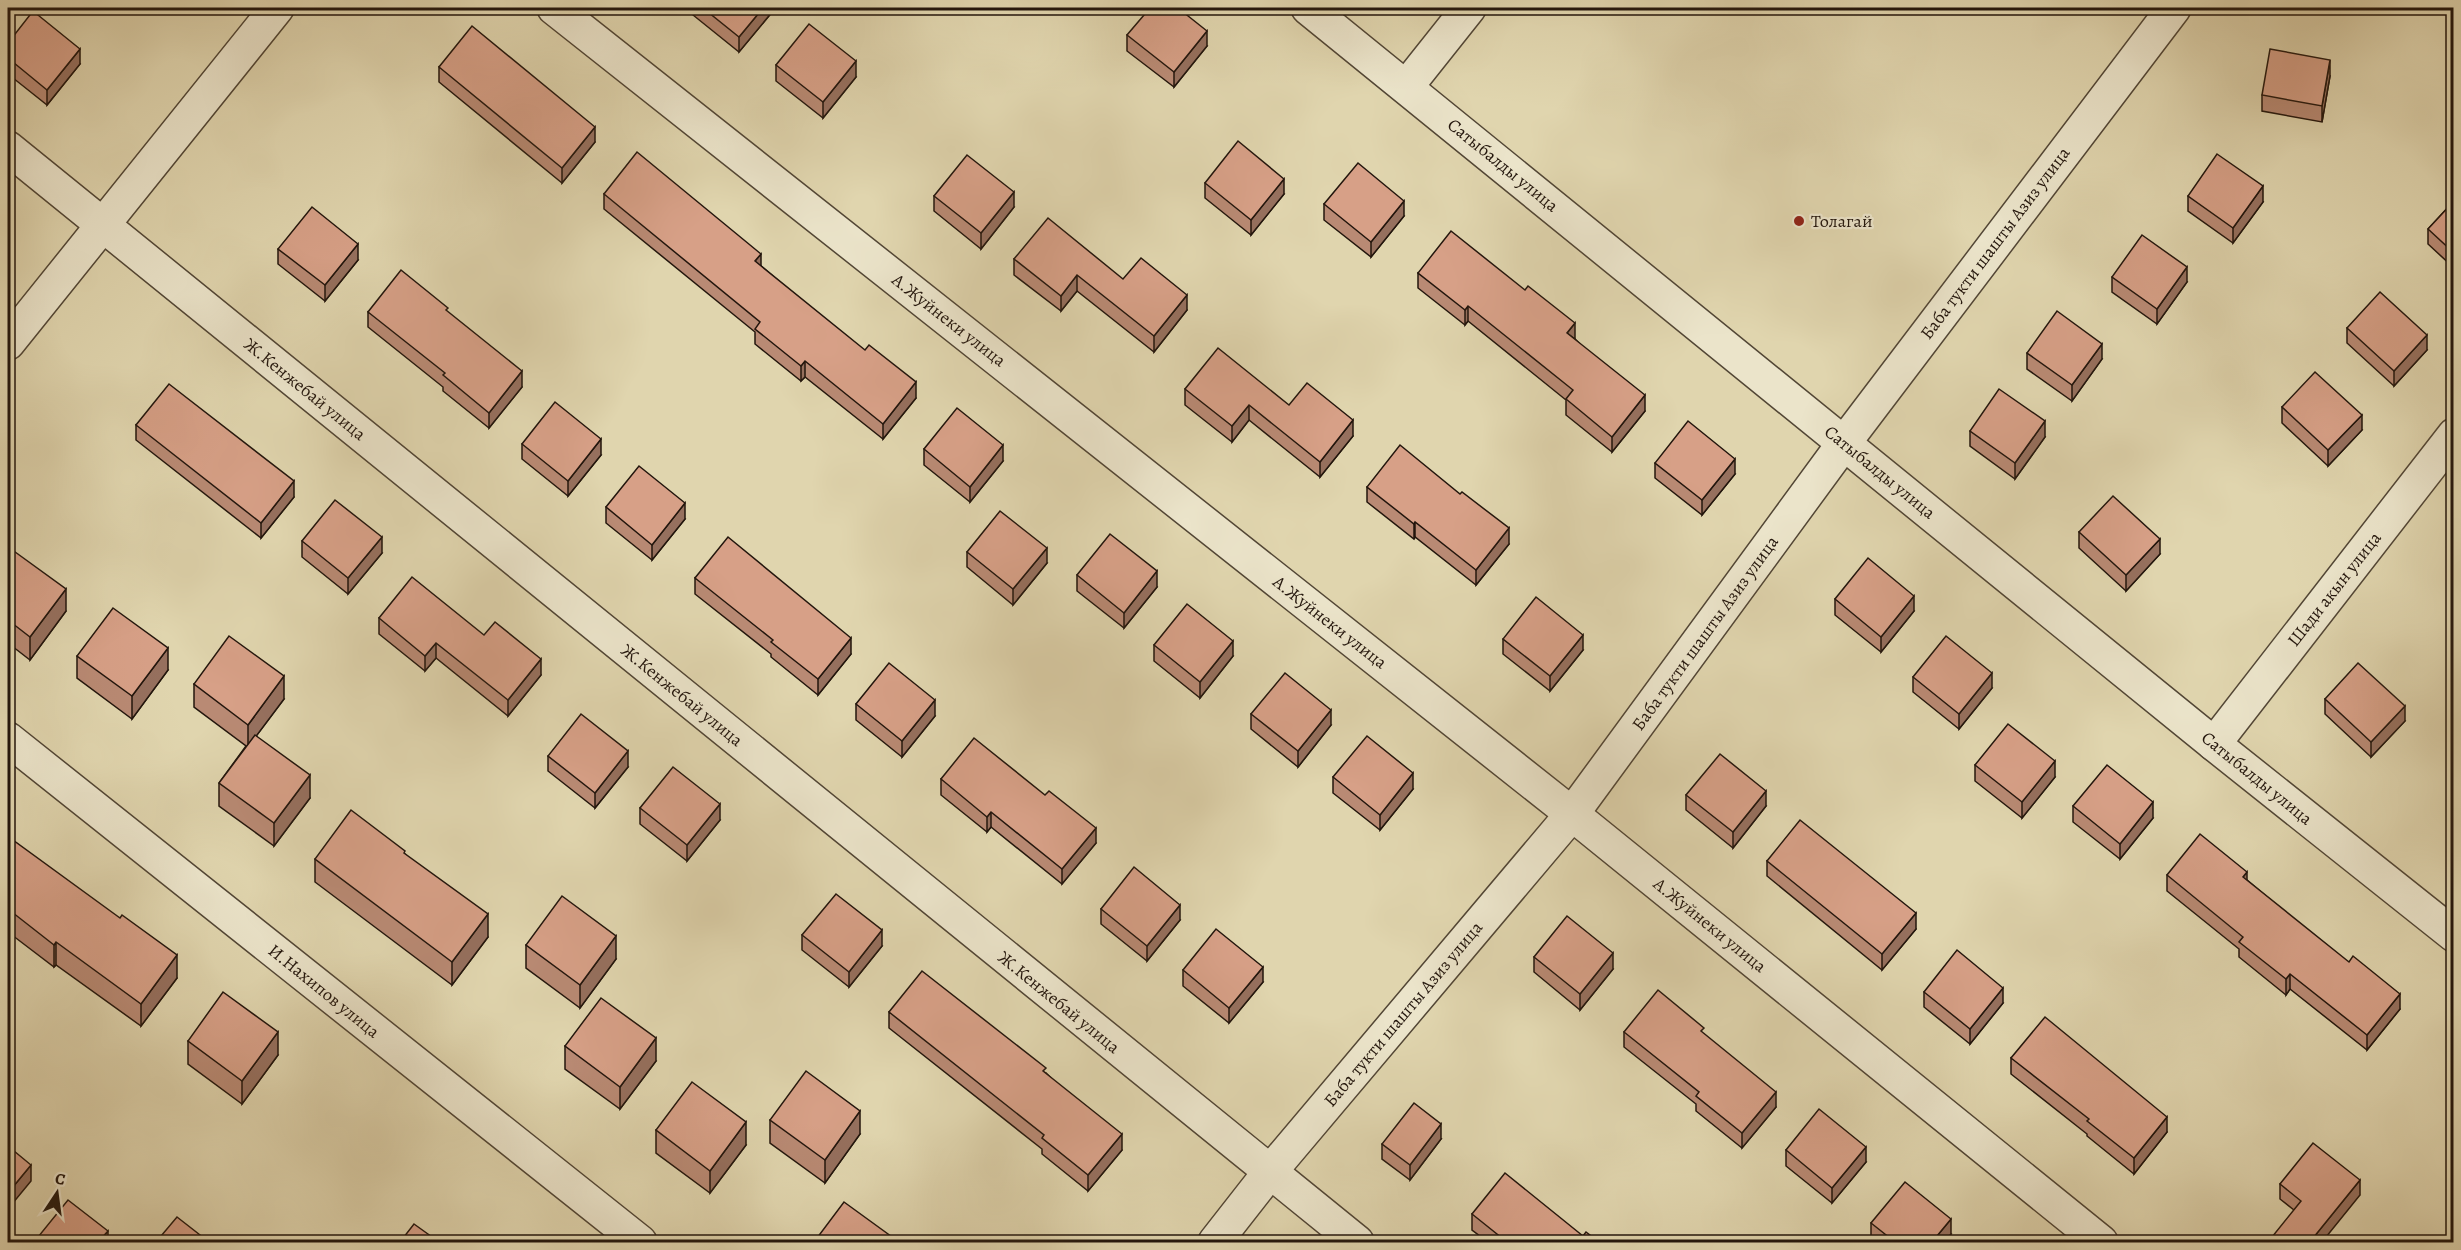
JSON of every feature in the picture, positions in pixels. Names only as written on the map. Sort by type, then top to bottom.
[{"type":"street","points":[[8,344],[277,8]]},
{"type":"street","name":"А.Жуйнеки улица","points":[[554,8],[1572,814],[2101,1242]]},
{"type":"street","name":"Сатыбалды улица","points":[[1308,8],[1407,86],[2214,744],[2454,935]]},
{"type":"street","points":[[1407,86],[1469,8]]},
{"type":"street","name":"Баба тукти шашты Азиз улица","points":[[1215,1242],[1269,1173],[1572,814],[1844,443],[2174,8]]},
{"type":"street","name":"Ж.Кенжебай улица","points":[[8,148],[1269,1173],[1357,1242]]},
{"type":"street","name":"Шади акын улица","points":[[2214,744],[2454,435]]},
{"type":"street","name":"И.Нахипов улица","points":[[8,739],[640,1242]]},
{"type":"building","points":[[703,8],[763,8],[739,37]]},
{"type":"building","points":[[1150,8],[1178,8],[1207,31],[1174,72],[1127,35]]},
{"type":"building","points":[[33,11],[80,49],[47,90],[8,58],[8,43]]},
{"type":"building","points":[[809,24],[856,61],[823,102],[776,65]]},
{"type":"building","points":[[472,26],[595,127],[562,168],[439,67]]},
{"type":"building","points":[[2270,49],[2330,60],[2322,106],[2262,95]]},
{"type":"building","points":[[2454,132],[2454,148],[2450,147]]},
{"type":"building","points":[[1238,141],[1284,179],[1251,220],[1205,183]]},
{"type":"building","points":[[637,152],[761,254],[755,261],[865,350],[869,345],[916,382],[883,424],[805,361],[801,366],[755,329],[760,322],[604,194]]},
{"type":"building","points":[[2217,154],[2263,186],[2233,228],[2188,196]]},
{"type":"building","points":[[967,155],[1014,192],[981,233],[934,196]]},
{"type":"building","points":[[1358,163],[1404,201],[1371,242],[1324,204]]},
{"type":"building","points":[[2454,201],[2454,253],[2428,229]]},
{"type":"building","points":[[312,207],[358,244],[325,285],[278,249]]},
{"type":"building","points":[[1048,218],[1123,279],[1141,258],[1187,295],[1154,336],[1077,275],[1061,296],[1014,259]]},
{"type":"building","points":[[1451,231],[1525,290],[1528,286],[1575,323],[1567,333],[1645,395],[1612,437],[1566,399],[1573,390],[1468,306],[1465,310],[1418,273]]},
{"type":"building","points":[[2142,235],[2187,267],[2157,309],[2112,277]]},
{"type":"building","points":[[401,270],[448,308],[446,310],[522,371],[489,413],[443,375],[445,373],[368,312]]},
{"type":"building","points":[[2380,292],[2427,335],[2394,371],[2347,328]]},
{"type":"building","points":[[2057,311],[2102,344],[2072,385],[2027,353]]},
{"type":"building","points":[[1218,348],[1289,405],[1307,383],[1353,420],[1320,462],[1249,405],[1232,426],[1185,389]]},
{"type":"building","points":[[2315,372],[2362,415],[2328,450],[2282,407]]},
{"type":"building","points":[[169,384],[294,481],[261,523],[136,425]]},
{"type":"building","points":[[1999,389],[2045,421],[2015,463],[1970,431]]},
{"type":"building","points":[[555,402],[601,439],[568,481],[522,444]]},
{"type":"building","points":[[957,408],[1003,445],[970,487],[924,449]]},
{"type":"building","points":[[1688,421],[1735,459],[1702,500],[1655,463]]},
{"type":"building","points":[[1400,445],[1460,494],[1462,492],[1509,528],[1476,570],[1367,487]]},
{"type":"building","points":[[639,466],[685,503],[652,545],[606,507]]},
{"type":"building","points":[[2113,496],[2160,539],[2126,575],[2079,532]]},
{"type":"building","points":[[335,500],[382,537],[348,578],[302,541]]},
{"type":"building","points":[[1000,511],[1047,548],[1013,589],[967,552]]},
{"type":"building","points":[[1110,534],[1157,571],[1124,613],[1077,575]]},
{"type":"building","points":[[728,537],[851,638],[818,679],[695,578]]},
{"type":"building","points":[[11,549],[66,589],[30,637],[8,620],[8,554]]},
{"type":"building","points":[[1868,558],[1914,596],[1881,637],[1835,599]]},
{"type":"building","points":[[412,577],[484,635],[495,622],[541,659],[508,700],[436,643],[425,656],[379,618]]},
{"type":"building","points":[[1536,597],[1583,635],[1550,676],[1503,639]]},
{"type":"building","points":[[1187,604],[1233,641],[1200,682],[1154,645]]},
{"type":"building","points":[[113,608],[168,648],[132,696],[77,656]]},
{"type":"building","points":[[229,636],[284,676],[248,725],[194,684]]},
{"type":"building","points":[[1946,636],[1992,673],[1959,714],[1913,677]]},
{"type":"building","points":[[889,663],[935,700],[902,741],[856,704]]},
{"type":"building","points":[[2358,663],[2405,706],[2371,742],[2325,699]]},
{"type":"building","points":[[1285,673],[1331,710],[1298,751],[1251,714]]},
{"type":"building","points":[[581,714],[628,751],[595,793],[548,756]]},
{"type":"building","points":[[2008,724],[2055,761],[2022,802],[1975,765]]},
{"type":"building","points":[[255,735],[310,775],[274,823],[219,783]]},
{"type":"building","points":[[1367,736],[1413,773],[1380,815],[1333,777]]},
{"type":"building","points":[[974,738],[1045,795],[1049,791],[1096,828],[1062,869],[991,812],[987,817],[941,779]]},
{"type":"building","points":[[1720,754],[1766,791],[1733,832],[1686,795]]},
{"type":"building","points":[[2107,765],[2153,802],[2120,844],[2073,806]]},
{"type":"building","points":[[673,767],[720,804],[687,845],[640,808]]},
{"type":"building","points":[[351,810],[405,851],[404,853],[488,914],[452,962],[315,859]]},
{"type":"building","points":[[1800,820],[1916,913],[1882,954],[1767,861]]},
{"type":"building","points":[[8,833],[14,838],[13,840],[120,918],[122,915],[177,955],[141,1004],[56,942],[54,945],[8,909]]},
{"type":"building","points":[[2200,834],[2247,872],[2243,877],[2349,962],[2353,956],[2400,994],[2367,1035],[2290,974],[2286,979],[2239,942],[2243,937],[2167,875]]},
{"type":"building","points":[[1134,867],[1180,905],[1147,946],[1101,909]]},
{"type":"building","points":[[836,894],[882,930],[849,972],[802,935]]},
{"type":"building","points":[[562,896],[616,936],[580,985],[526,945]]},
{"type":"building","points":[[1567,916],[1613,953],[1580,994],[1534,957]]},
{"type":"building","points":[[1216,929],[1263,967],[1229,1008],[1183,970]]},
{"type":"building","points":[[1957,950],[2003,988],[1970,1029],[1924,992]]},
{"type":"building","points":[[922,971],[1046,1068],[1043,1071],[1122,1134],[1088,1175],[1042,1138],[1044,1135],[889,1012]]},
{"type":"building","points":[[1658,990],[1704,1028],[1701,1031],[1776,1092],[1742,1133],[1696,1096],[1699,1092],[1624,1032]]},
{"type":"building","points":[[223,992],[278,1032],[242,1081],[188,1041]]},
{"type":"building","points":[[601,998],[656,1038],[620,1087],[565,1046]]},
{"type":"building","points":[[2045,1017],[2167,1117],[2134,1158],[2087,1121],[2089,1119],[2011,1058]]},
{"type":"building","points":[[806,1071],[860,1111],[825,1160],[770,1120]]},
{"type":"building","points":[[692,1082],[746,1122],[710,1171],[656,1130]]},
{"type":"building","points":[[1414,1103],[1441,1124],[1410,1165],[1382,1144]]},
{"type":"building","points":[[1819,1109],[1866,1147],[1832,1188],[1786,1150]]},
{"type":"building","points":[[2313,1143],[2360,1180],[2313,1238],[2319,1242],[2268,1242],[2301,1201],[2280,1184]]},
{"type":"building","points":[[8,1146],[31,1165],[8,1193]]},
{"type":"building","points":[[1505,1173],[1583,1236],[1586,1232],[1599,1242],[1507,1242],[1472,1214]]},
{"type":"building","points":[[1905,1182],[1951,1219],[1932,1242],[1895,1242],[1871,1223]]},
{"type":"building","points":[[68,1200],[108,1231],[98,1242],[45,1242],[38,1237]]},
{"type":"building","points":[[844,1202],[899,1242],[814,1242]]},
{"type":"building","points":[[177,1217],[209,1242],[156,1242]]},
{"type":"building","points":[[414,1224],[439,1242],[400,1242]]},
{"type":"place","name":"Толагай","points":[[1799,221]]}]
